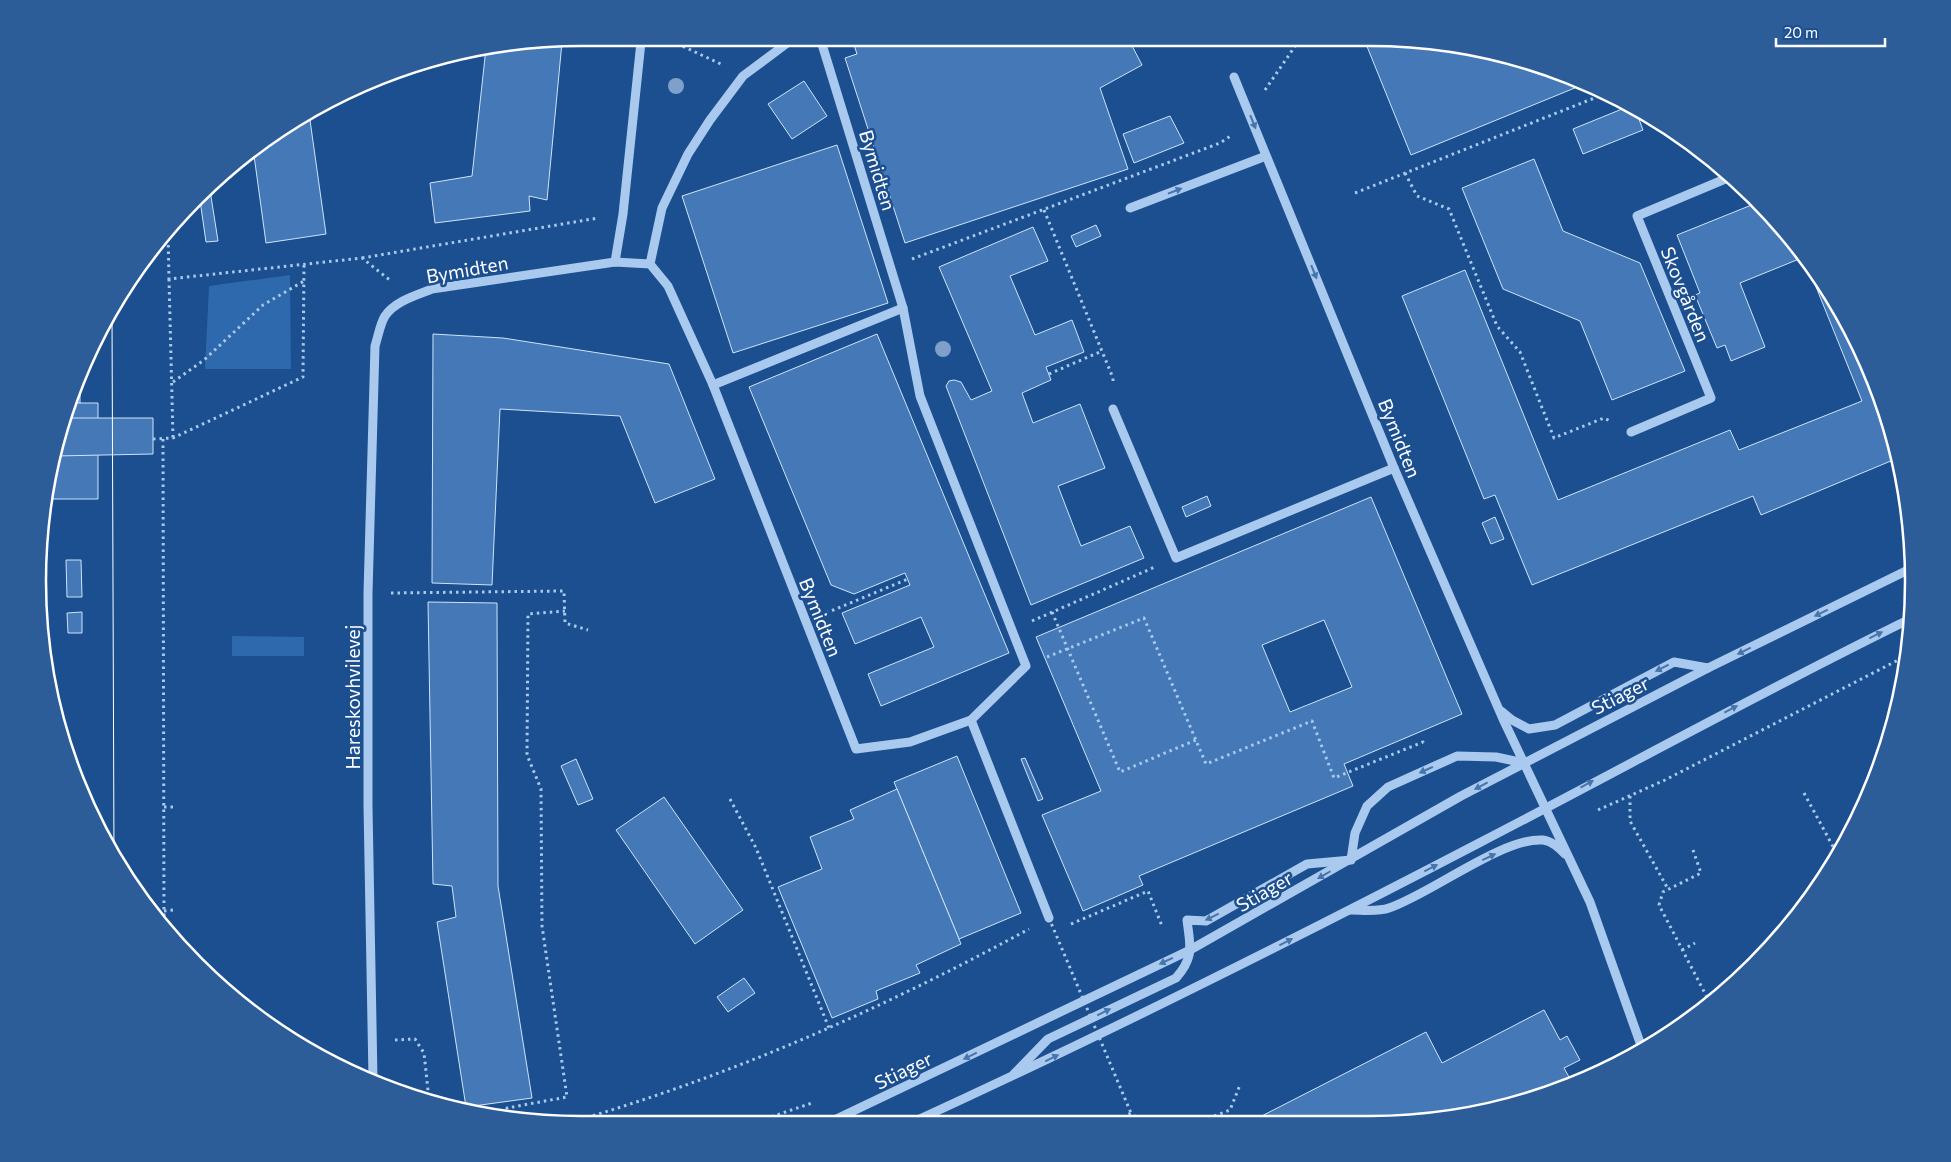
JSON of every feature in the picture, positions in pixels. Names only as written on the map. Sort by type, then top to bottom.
[{"type":"street","points":[[615,262],[623,214],[641,46]]},
{"type":"street","points":[[650,264],[662,208],[688,154],[710,120],[743,76],[783,46]]},
{"type":"street","name":"Bymidten","points":[[385,316],[394,307],[410,297],[432,289],[615,262],[650,264],[668,286],[713,385],[856,749],[910,742],[971,720],[1026,666],[920,396],[903,308],[823,46]]},
{"type":"street","name":"Bymidten","points":[[1234,77],[1394,468],[1499,709],[1545,808]]},
{"type":"street","points":[[1130,208],[1266,156]]},
{"type":"street","name":"Skovgården","points":[[1631,432],[1711,398],[1637,216],[1724,180]]},
{"type":"street","points":[[713,385],[903,308]]},
{"type":"street","name":"Hareskovhvilevej","points":[[373,1074],[368,806],[368,593],[375,346],[385,316]]},
{"type":"street","points":[[1113,409],[1176,558],[1394,468]]},
{"type":"street","name":"Stiager","points":[[843,1116],[1190,950],[1524,763],[1708,668],[1905,572]]},
{"type":"street","points":[[926,1116],[1008,1079],[1348,910],[1774,686],[1903,622]]},
{"type":"street","name":"Stiager","points":[[1499,709],[1512,720],[1529,729],[1555,725],[1674,662],[1708,668]]},
{"type":"street","points":[[971,720],[1049,918]]},
{"type":"street","points":[[1008,1079],[1048,1040],[1176,978],[1187,965],[1190,950],[1187,920],[1206,922],[1307,864],[1351,860],[1355,833],[1367,806],[1388,787],[1457,756],[1496,757],[1524,763]]},
{"type":"street","points":[[1545,808],[1590,902],[1640,1042]]},
{"type":"street","points":[[1348,910],[1388,909],[1492,855],[1526,842],[1544,840],[1554,844],[1567,856]]},
{"type":"path","points":[[682,46],[743,76]]},
{"type":"path","points":[[890,268],[1220,143],[1234,132],[1249,113],[1295,46]]},
{"type":"path","points":[[1355,193],[1597,97]]},
{"type":"path","points":[[1405,173],[1417,196],[1449,209],[1497,326],[1520,352],[1554,438],[1604,418],[1631,432]]},
{"type":"path","points":[[1044,210],[1113,378],[1113,409]]},
{"type":"path","points":[[169,279],[362,258],[623,214]]},
{"type":"path","points":[[168,241],[173,438]]},
{"type":"path","points":[[362,258],[410,297]]},
{"type":"path","points":[[153,439],[173,438],[303,377],[304,264]]},
{"type":"path","points":[[173,382],[204,360],[262,305],[304,281]]},
{"type":"path","points":[[1049,374],[1102,351]]},
{"type":"path","points":[[162,439],[164,916]]},
{"type":"path","points":[[1012,630],[1176,558]]},
{"type":"path","points":[[805,621],[908,579]]},
{"type":"path","points":[[368,593],[564,591],[565,623],[588,630]]},
{"type":"path","points":[[507,1110],[507,1108],[567,1098],[542,926],[541,789],[527,755],[528,614],[565,610]]},
{"type":"path","points":[[1052,612],[1120,772],[1196,740]]},
{"type":"path","points":[[1026,666],[1144,618],[1206,764],[1312,721],[1334,778],[1422,742]]},
{"type":"path","points":[[1650,787],[1898,660]]},
{"type":"path","points":[[1804,793],[1833,847]]},
{"type":"path","points":[[1630,796],[1630,821],[1668,889]]},
{"type":"path","points":[[730,799],[756,848],[829,1028]]},
{"type":"path","points":[[164,807],[175,807]]},
{"type":"path","points":[[1693,850],[1701,872],[1662,892],[1659,905],[1707,996]]},
{"type":"path","points":[[1085,918],[1148,891],[1163,927]]},
{"type":"path","points":[[164,911],[174,910]]},
{"type":"path","points":[[1040,923],[1049,918],[1131,1113],[1135,1116]]},
{"type":"path","points":[[590,1116],[711,1077],[829,1028],[945,975],[1032,928]]},
{"type":"path","points":[[1682,950],[1695,943]]},
{"type":"path","points":[[372,1040],[415,1039],[424,1053],[428,1093]]},
{"type":"path","points":[[1214,1116],[1230,1110],[1240,1085]]},
{"type":"path","points":[[1125,1116],[1131,1113]]},
{"type":"shaded area","points":[[290,275],[291,369],[205,369],[209,286]]},
{"type":"shaded area","points":[[232,636],[304,637],[304,656],[232,656]]},
{"type":"building","points":[[854,46],[1132,46],[1142,65],[1100,88],[1128,169],[905,243],[845,58],[857,54]]},
{"type":"building","points":[[1367,46],[1405,47],[1474,57],[1508,64],[1576,87],[1411,155]]},
{"type":"building","points":[[562,47],[547,200],[529,196],[530,211],[435,223],[430,183],[472,176],[485,56],[511,51]]},
{"type":"building","points":[[804,81],[827,116],[792,139],[768,104]]},
{"type":"building","points":[[1622,109],[1639,119],[1643,130],[1583,154],[1573,129]]},
{"type":"building","points":[[1170,116],[1184,143],[1134,163],[1123,134]]},
{"type":"building","points":[[310,120],[326,234],[266,243],[254,158]]},
{"type":"building","points":[[837,145],[888,303],[733,353],[682,196]]},
{"type":"building","points":[[1534,159],[1563,231],[1640,263],[1685,371],[1612,400],[1580,321],[1503,289],[1462,188]]},
{"type":"building","points":[[211,195],[218,241],[206,242],[201,205]]},
{"type":"building","points":[[1750,205],[1794,255],[1797,260],[1740,283],[1765,347],[1731,361],[1725,345],[1717,348],[1695,295],[1700,293],[1677,235]]},
{"type":"building","points":[[1096,225],[1101,236],[1076,247],[1071,236]]},
{"type":"building","points":[[1033,227],[1048,261],[1010,276],[1035,335],[1072,320],[1084,352],[1046,367],[1051,380],[1022,393],[1033,423],[1080,404],[1105,468],[1058,486],[1081,546],[1130,526],[1144,558],[1031,605],[946,386],[949,381],[961,382],[971,400],[992,391],[939,267]]},
{"type":"building","points":[[1465,270],[1558,500],[1730,430],[1739,450],[1862,401],[1815,284],[1850,344],[1864,376],[1887,443],[1891,461],[1761,515],[1753,496],[1532,585],[1495,495],[1484,499],[1402,296]]},
{"type":"building","points":[[433,334],[503,338],[669,364],[715,479],[655,503],[620,416],[500,409],[492,585],[432,583]]},
{"type":"building","points":[[877,334],[1009,653],[881,706],[868,674],[934,647],[921,617],[855,644],[842,613],[910,585],[905,573],[854,594],[831,585],[749,387]]},
{"type":"building","points":[[77,403],[98,403],[98,499],[53,499],[64,443]]},
{"type":"building","points":[[72,418],[153,418],[153,454],[61,456]]},
{"type":"building","points":[[1207,496],[1211,506],[1186,517],[1182,507]]},
{"type":"building","points":[[1371,497],[1462,714],[1344,764],[1353,786],[1139,876],[1143,885],[1083,911],[1042,815],[1101,791],[1036,637]],"holes":[[[1324,620],[1352,687],[1290,712],[1262,645]]]},
{"type":"building","points":[[1495,517],[1504,539],[1491,544],[1482,523]]},
{"type":"building","points":[[66,560],[81,560],[82,597],[67,597]]},
{"type":"building","points":[[428,602],[497,603],[498,886],[532,1098],[479,1105],[465,1103],[437,922],[456,917],[452,886],[433,884]]},
{"type":"building","points":[[82,612],[82,633],[68,633],[67,613]]},
{"type":"building","points":[[957,756],[1021,913],[959,939],[894,782]]},
{"type":"building","points":[[1025,758],[1043,799],[1038,801],[1021,759]]},
{"type":"building","points":[[576,759],[593,799],[578,805],[561,766]]},
{"type":"building","points":[[897,789],[961,944],[916,965],[920,973],[876,991],[878,999],[832,1018],[778,887],[822,869],[810,837],[854,819],[850,810]]},
{"type":"building","points":[[664,797],[743,910],[695,944],[616,830]]},
{"type":"building","points":[[744,978],[755,993],[728,1012],[717,997]]},
{"type":"building","points":[[1544,1010],[1560,1040],[1567,1036],[1580,1060],[1564,1068],[1569,1077],[1508,1098],[1440,1111],[1370,1116],[1262,1116],[1426,1032],[1442,1063]]},
{"type":"tram line","points":[[112,325],[114,841]]}]
